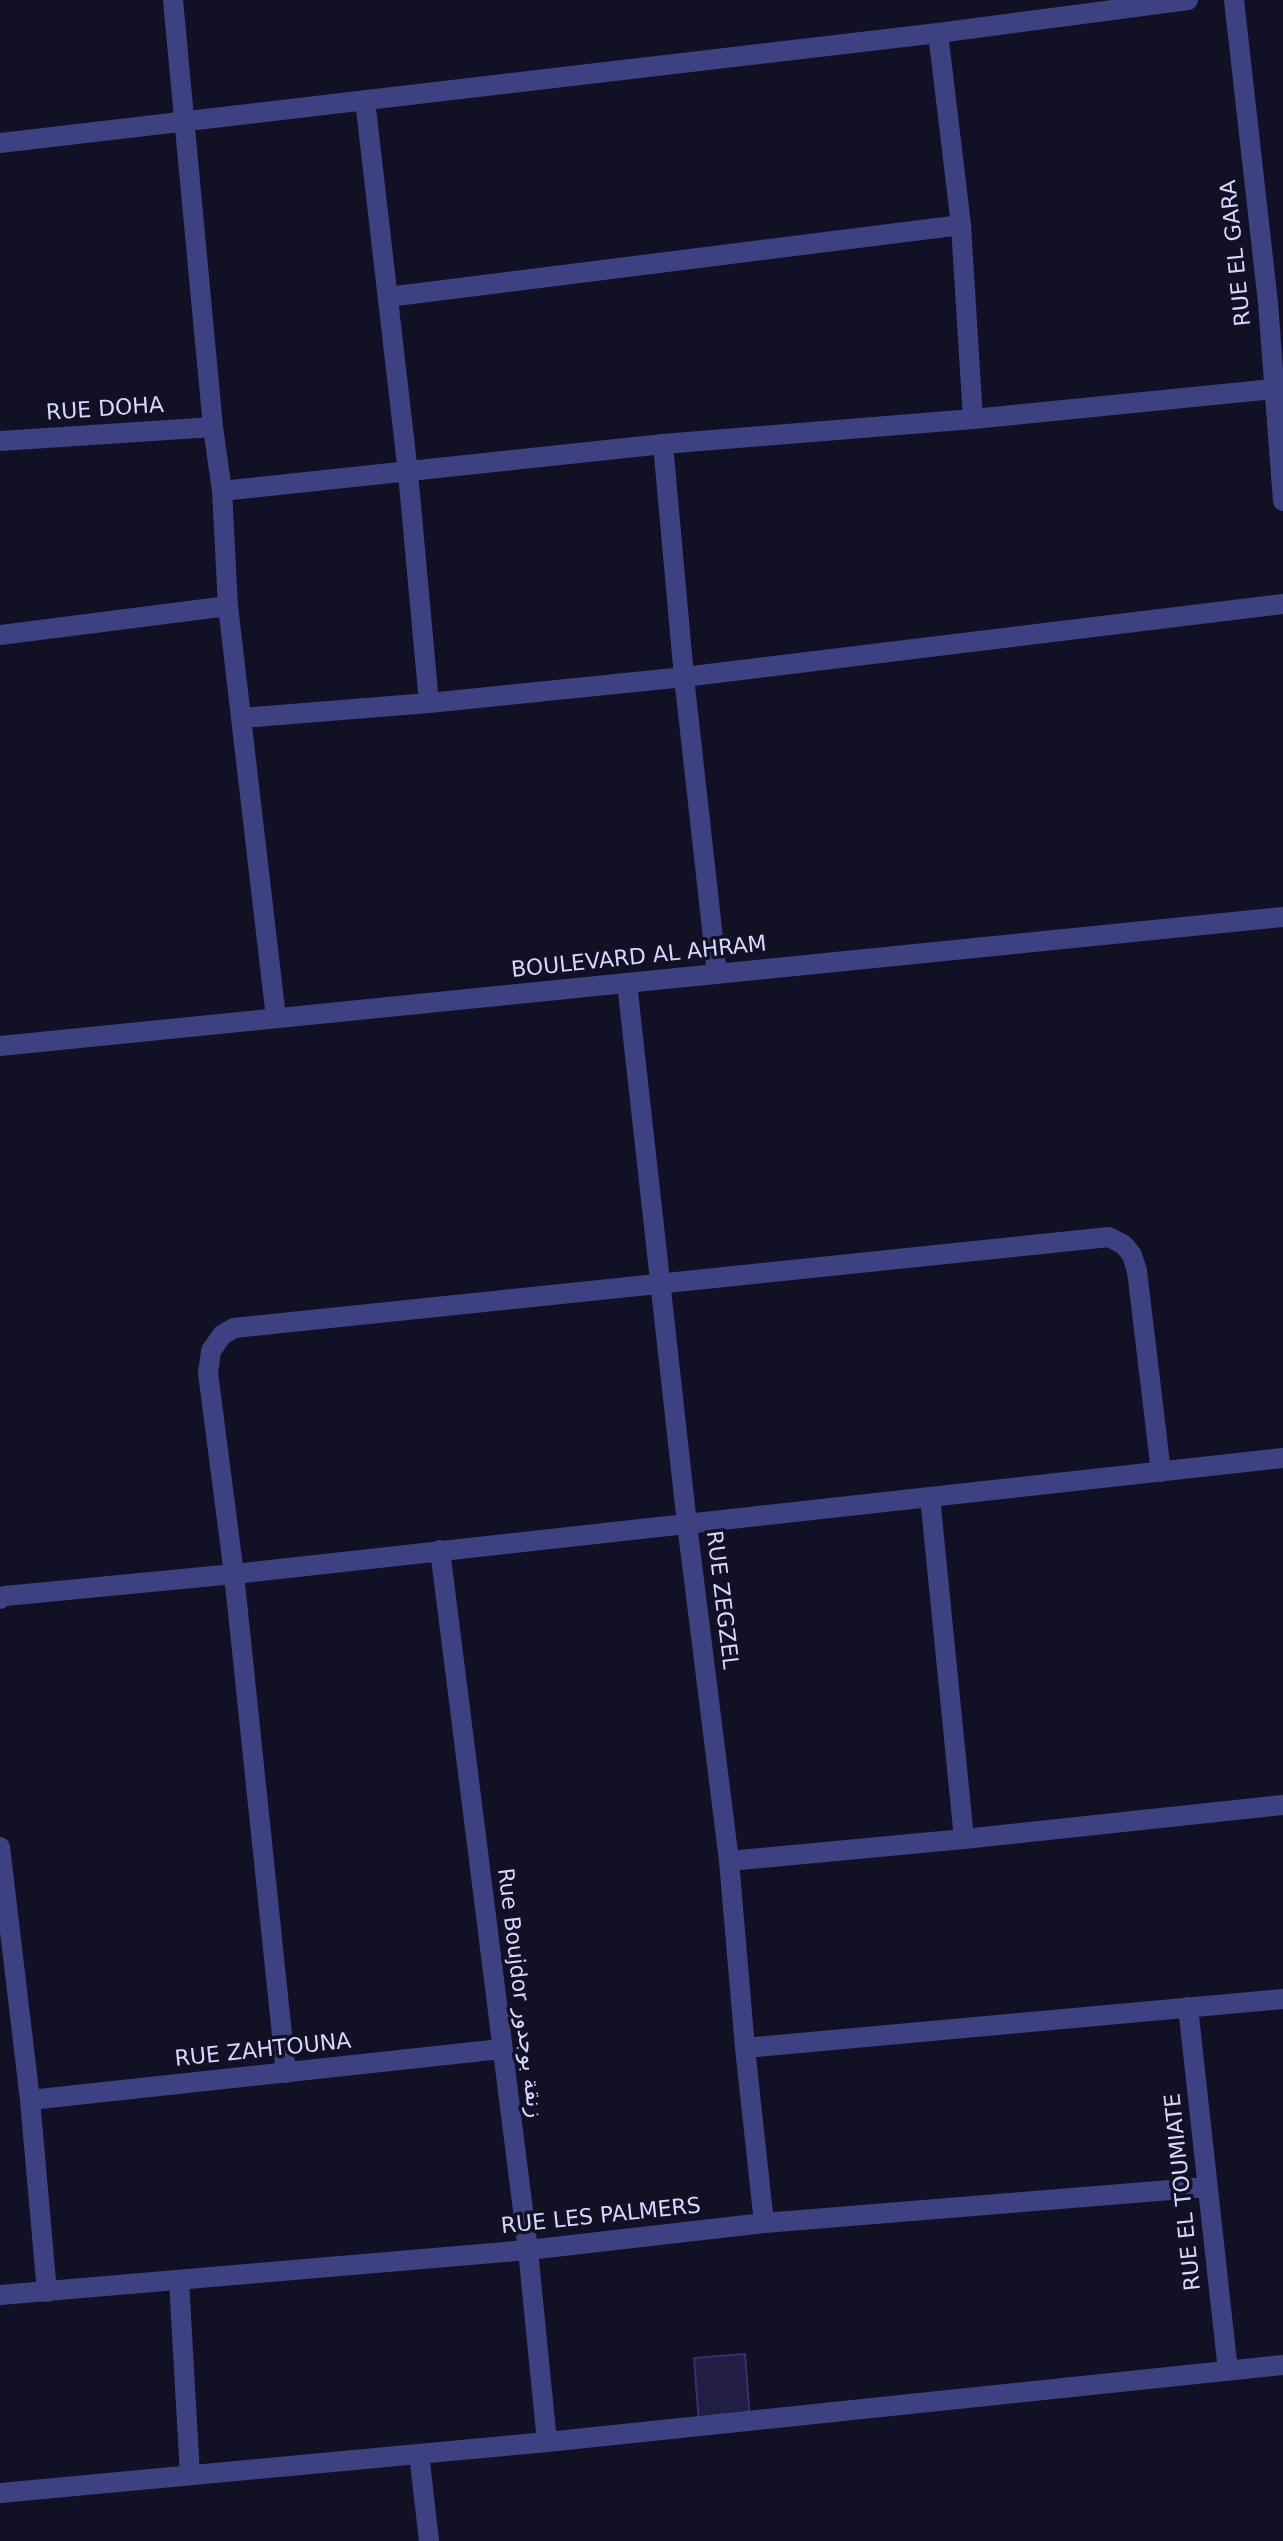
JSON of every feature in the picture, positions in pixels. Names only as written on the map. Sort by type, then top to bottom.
[{"type":"street","points":[[173,0],[213,427],[222,491],[228,606],[276,1018]]},
{"type":"street","points":[[0,143],[938,33],[1188,0]]},
{"type":"street","name":"RUE EL GARA","points":[[1234,0],[1275,302],[1273,389],[1283,501]]},
{"type":"street","points":[[938,33],[961,225],[973,419]]},
{"type":"street","points":[[365,100],[408,473],[429,703]]},
{"type":"street","points":[[388,297],[961,225]]},
{"type":"street","points":[[222,491],[663,444],[973,419],[1273,389]]},
{"type":"street","name":"RUE DOHA","points":[[0,441],[213,427]]},
{"type":"street","points":[[663,444],[684,677],[717,974]]},
{"type":"street","points":[[242,718],[684,677],[1283,604]]},
{"type":"street","points":[[0,635],[228,606]]},
{"type":"street","name":"BOULEVARD AL AHRAM","points":[[0,1046],[1283,917]]},
{"type":"street","name":"RUE ZEGZEL","points":[[627,983],[687,1524],[729,1861],[764,2223]]},
{"type":"street","points":[[286,2073],[234,1574],[208,1373],[211,1351],[222,1335],[234,1328],[1109,1237],[1124,1245],[1132,1255],[1137,1271],[1161,1472]]},
{"type":"street","points":[[0,1599],[5,1596],[234,1574],[1283,1458]]},
{"type":"street","points":[[930,1497],[964,1839]]},
{"type":"street","name":"Rue Boujdor زنقة بوجدور","points":[[440,1550],[528,2250],[547,2442]]},
{"type":"street","points":[[729,1861],[1283,1805]]},
{"type":"street","points":[[0,1847],[30,2100],[47,2292]]},
{"type":"street","points":[[745,2048],[1283,1999]]},
{"type":"street","name":"RUE EL TOUMIATE","points":[[1188,2007],[1228,2371]]},
{"type":"street","name":"RUE ZAHTOUNA","points":[[30,2100],[501,2049]]},
{"type":"street","name":"RUE LES PALMERS","points":[[0,2295],[528,2250],[764,2223],[1207,2187]]},
{"type":"street","points":[[179,2281],[190,2475]]},
{"type":"street","points":[[0,2493],[547,2442],[1283,2365]]},
{"type":"street","points":[[419,2454],[429,2541]]},
{"type":"building","points":[[745,2354],[750,2420],[699,2423],[694,2358]]}]
